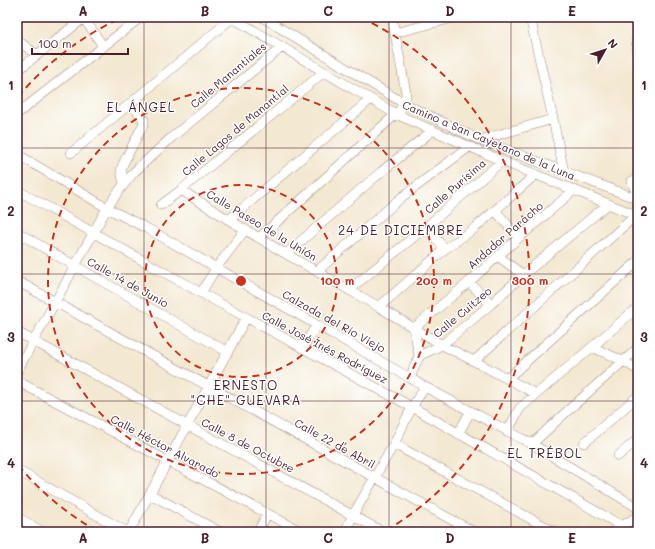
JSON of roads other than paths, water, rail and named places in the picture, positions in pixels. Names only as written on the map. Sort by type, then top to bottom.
[{"type":"street","points":[[17,71],[84,17],[103,46]]},
{"type":"street","points":[[17,114],[141,17]]},
{"type":"street","points":[[71,154],[232,17]]},
{"type":"street","name":"Camino a San Cayetano de la Luna","points":[[232,17],[396,114],[535,175],[637,215]]},
{"type":"street","name":"Camino a San Cayetano de la Luna","points":[[262,17],[405,104],[480,140],[638,199]]},
{"type":"street","points":[[259,238],[396,114],[405,104],[406,93],[392,17]]},
{"type":"street","points":[[395,33],[442,19],[457,17]]},
{"type":"street","points":[[530,17],[564,172]]},
{"type":"street","points":[[17,40],[37,55]]},
{"type":"street","name":"Calle Manantiales","points":[[17,371],[93,232],[107,208],[124,184],[134,172],[171,138],[282,47]]},
{"type":"street","name":"Calle Lagos de Manantial","points":[[161,205],[324,72]]},
{"type":"street","points":[[229,220],[371,99]]},
{"type":"street","points":[[124,184],[121,170],[144,123],[144,120],[130,103]]},
{"type":"street","points":[[480,140],[553,119]]},
{"type":"street","points":[[286,254],[433,130]]},
{"type":"street","points":[[318,271],[402,197],[469,147]]},
{"type":"street","name":"Calzada del Río Viejo","points":[[17,154],[107,208],[148,229],[470,412],[532,444],[638,508]]},
{"type":"street","name":"Calle Purísima","points":[[349,290],[426,227],[502,161]]},
{"type":"street","points":[[380,307],[445,248],[475,228],[535,175]]},
{"type":"street","points":[[474,361],[637,215],[638,199],[632,182],[638,179]]},
{"type":"street","name":"Calle José Inés Rodríguez","points":[[17,190],[246,318],[412,407],[622,526]]},
{"type":"street","name":"Calle Paseo de la Unión","points":[[181,190],[286,254],[380,307],[442,346],[508,378],[536,394]]},
{"type":"street","name":"Andador Paracho","points":[[414,328],[574,190]]},
{"type":"street","name":"Calle Cuitzeo","points":[[419,356],[442,346],[523,275],[608,204]]},
{"type":"street","points":[[495,210],[519,238]]},
{"type":"street","points":[[426,227],[445,248]]},
{"type":"street","points":[[201,293],[216,268],[246,230]]},
{"type":"street","name":"Calle 14 de Junio","points":[[17,232],[228,352]]},
{"type":"street","points":[[498,256],[523,275]]},
{"type":"street","points":[[508,378],[638,261]]},
{"type":"street","name":"Calle 22 de Abril","points":[[17,281],[474,532]]},
{"type":"street","points":[[469,282],[490,304]]},
{"type":"street","points":[[507,432],[520,408],[638,307]]},
{"type":"street","points":[[17,470],[128,532],[188,426],[246,318]]},
{"type":"street","points":[[302,348],[317,325]]},
{"type":"street","points":[[410,378],[419,356],[414,328]]},
{"type":"street","name":"Calle 8 de Octubre","points":[[17,332],[383,532]]},
{"type":"street","points":[[592,347],[623,361],[638,370]]},
{"type":"street","points":[[532,444],[638,348]]},
{"type":"street","name":"Calle Héctor Alvarado","points":[[17,381],[302,532]]},
{"type":"street","points":[[345,532],[353,515],[394,444],[412,407],[425,387]]},
{"type":"street","points":[[584,443],[638,396]]},
{"type":"street","points":[[458,434],[470,412]]},
{"type":"street","points":[[618,456],[638,439]]},
{"type":"street","points":[[394,444],[555,532]]},
{"type":"street","points":[[150,494],[220,532]]},
{"type":"street","points":[[258,532],[267,514]]},
{"type":"street","points":[[612,532],[638,516]]},
{"type":"street","points":[[17,517],[43,532]]},
{"type":"district","name":"EL ÁNGEL","points":[[141,106]]},
{"type":"district","name":"24 DE DICIEMBRE","points":[[401,229]]},
{"type":"district","name":"ERNESTO \"CHE\" GUEVARA","points":[[246,392]]},
{"type":"district","name":"EL TRÉBOL","points":[[545,452]]}]
